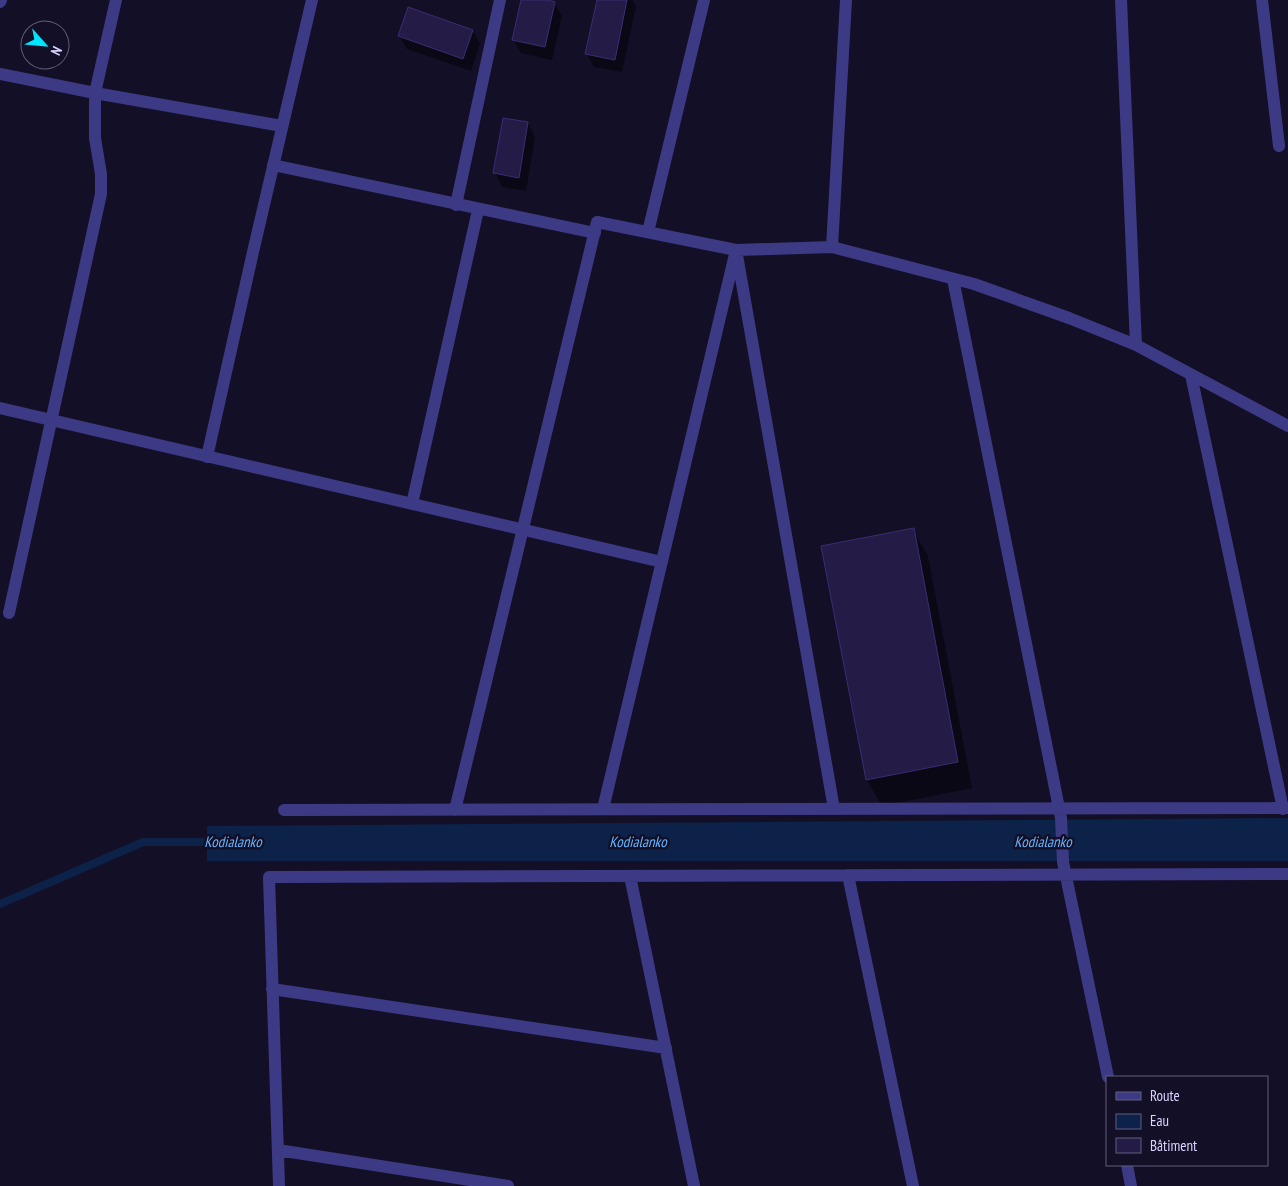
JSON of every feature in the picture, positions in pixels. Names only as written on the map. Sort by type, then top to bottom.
[{"type":"street","points":[[9,613],[101,194],[101,174],[95,138],[94,93],[116,0]]},
{"type":"street","points":[[207,456],[312,0]]},
{"type":"street","points":[[456,205],[500,0]]},
{"type":"street","points":[[648,232],[704,0]]},
{"type":"street","points":[[832,247],[846,0]]},
{"type":"street","points":[[1121,0],[1136,345]]},
{"type":"street","points":[[1262,0],[1279,146]]},
{"type":"street","points":[[0,74],[94,93],[282,126]]},
{"type":"street","points":[[273,165],[478,210],[595,233]]},
{"type":"street","points":[[412,504],[478,210]]},
{"type":"street","points":[[455,810],[598,222],[736,250],[832,247],[974,284],[1069,318],[1136,345],[1288,426]]},
{"type":"street","points":[[603,809],[736,250]]},
{"type":"street","points":[[736,250],[834,809]]},
{"type":"street","points":[[953,279],[1060,814],[1065,868],[1108,1076]]},
{"type":"street","points":[[284,810],[834,809],[1060,814],[1286,808],[1191,375]]},
{"type":"street","points":[[0,408],[662,562]]},
{"type":"street","points":[[279,1186],[269,877],[848,875],[1065,868],[1288,874]]},
{"type":"street","points":[[848,875],[913,1186]]},
{"type":"street","points":[[630,876],[694,1186]]},
{"type":"street","points":[[272,989],[666,1048]]},
{"type":"street","points":[[278,1150],[479,1184],[508,1186]]},
{"type":"street","points":[[1127,1166],[1131,1186]]},
{"type":"water","points":[[1288,818],[1288,861],[207,861],[207,826]]},
{"type":"building","points":[[521,0],[547,0],[555,2],[545,47],[512,40]]},
{"type":"building","points":[[597,0],[627,0],[615,60],[585,54]]},
{"type":"building","points":[[408,7],[473,30],[463,59],[398,36]]},
{"type":"building","points":[[503,118],[528,122],[519,178],[493,173]]},
{"type":"building","points":[[914,528],[958,762],[866,780],[821,546]]},
{"type":"waterway","name":"Kodialanko","points":[[0,904],[143,842],[216,842]]}]
